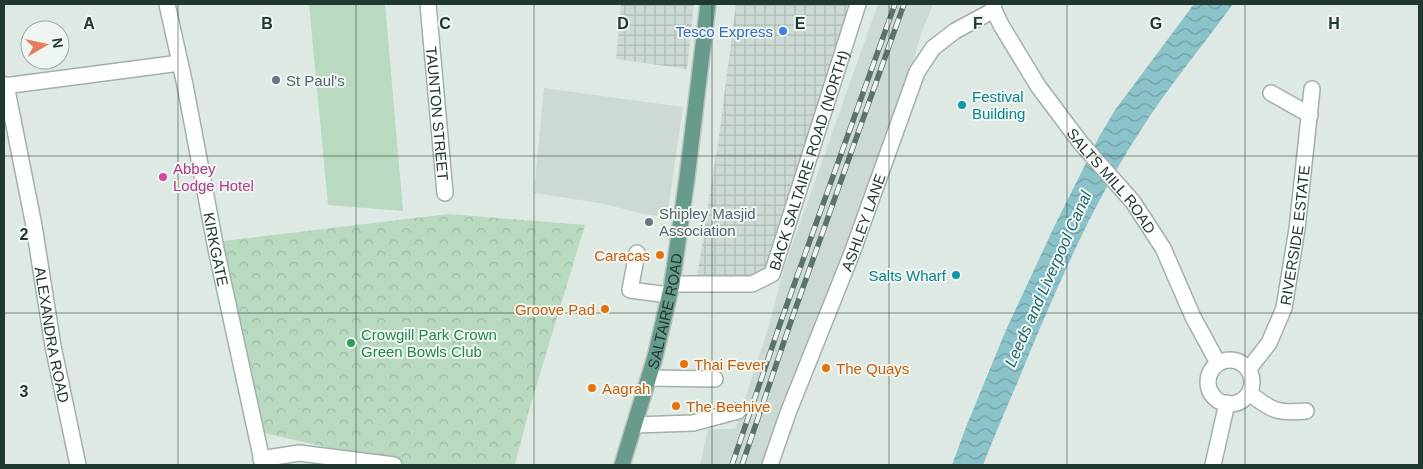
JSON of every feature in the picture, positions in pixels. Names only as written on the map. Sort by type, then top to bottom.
[{"type":"main road","name":"SALTAIRE ROAD","points":[[622,465],[649,378],[670,289],[687,178],[708,4]]},
{"type":"street","name":"KIRKGATE","points":[[167,4],[216,249],[262,462]]},
{"type":"street","name":"TAUNTON STREET","points":[[428,4],[444,193]]},
{"type":"street","name":"BACK SALTAIRE ROAD (NORTH)","points":[[636,253],[630,290],[752,284],[772,274],[858,4]]},
{"type":"street","name":"SALTS MILL ROAD","points":[[993,7],[1038,86],[1080,142],[1133,202],[1163,248],[1193,317],[1218,363]]},
{"type":"street","name":"ASHLEY LANE","points":[[770,465],[788,413],[852,253],[917,72],[933,48],[955,31],[993,7]]},
{"type":"street","points":[[5,86],[180,63]]},
{"type":"street","name":"ALEXANDRA ROAD","points":[[5,86],[34,226],[53,346],[78,465]]},
{"type":"street","name":"RIVERSIDE ESTATE","points":[[1248,370],[1269,343],[1284,308],[1297,230],[1312,89]]},
{"type":"street","points":[[1271,93],[1310,115]]},
{"type":"street","points":[[1231,360],[1243,364],[1248,370],[1252,381],[1244,398],[1235,403],[1227,403],[1216,398],[1211,393],[1208,384],[1210,373],[1218,363],[1231,360]]},
{"type":"street","points":[[649,378],[716,379]]},
{"type":"street","points":[[1248,393],[1268,407],[1287,413],[1306,411]]},
{"type":"street","points":[[1213,465],[1227,403]]},
{"type":"street","points":[[635,425],[693,423],[738,411]]},
{"type":"street","points":[[262,462],[299,452],[394,465]]},
{"type":"shaded area","points":[[694,4],[687,69],[616,59],[621,5]]},
{"type":"shaded area","points":[[736,4],[852,4],[771,265],[756,279],[697,277],[719,136]]},
{"type":"shaded area","points":[[878,4],[933,4],[922,31],[909,76],[859,219],[762,465],[700,465],[708,429],[735,429],[768,329],[784,268]]},
{"type":"shaded area","points":[[544,88],[683,107],[667,217],[643,214],[600,203],[534,193]]},
{"type":"green space","points":[[309,4],[385,4],[403,211],[328,205]]},
{"type":"green space","points":[[449,214],[585,225],[529,410],[515,465],[405,465],[264,433],[223,241]]},
{"type":"water","name":"Leeds and Liverpool Canal","points":[[1194,4],[1233,4],[1150,116],[1104,192],[1058,285],[983,465],[952,465],[1006,330],[1099,137],[1115,110]]},
{"type":"railway","points":[[732,465],[781,321],[895,4]]},
{"type":"railway","points":[[742,465],[904,4]]},
{"type":"place","name":"Tesco Express","points":[[783,31]]},
{"type":"place","name":"St Paul's","points":[[276,80]]},
{"type":"place","name":"Festival Building","points":[[962,105]]},
{"type":"place","name":"Abbey Lodge Hotel","points":[[163,177]]},
{"type":"place","name":"Shipley Masjid Association","points":[[649,222]]},
{"type":"place","name":"Caracas","points":[[660,255]]},
{"type":"place","name":"Salts Wharf","points":[[956,275]]},
{"type":"place","name":"Groove Pad","points":[[605,309]]},
{"type":"place","name":"Crowgill Park Crown Green Bowls Club","points":[[351,343]]},
{"type":"place","name":"Thai Fever","points":[[684,364]]},
{"type":"place","name":"The Quays","points":[[826,368]]},
{"type":"place","name":"Aagrah","points":[[592,388]]},
{"type":"place","name":"The Beehive","points":[[676,406]]}]
